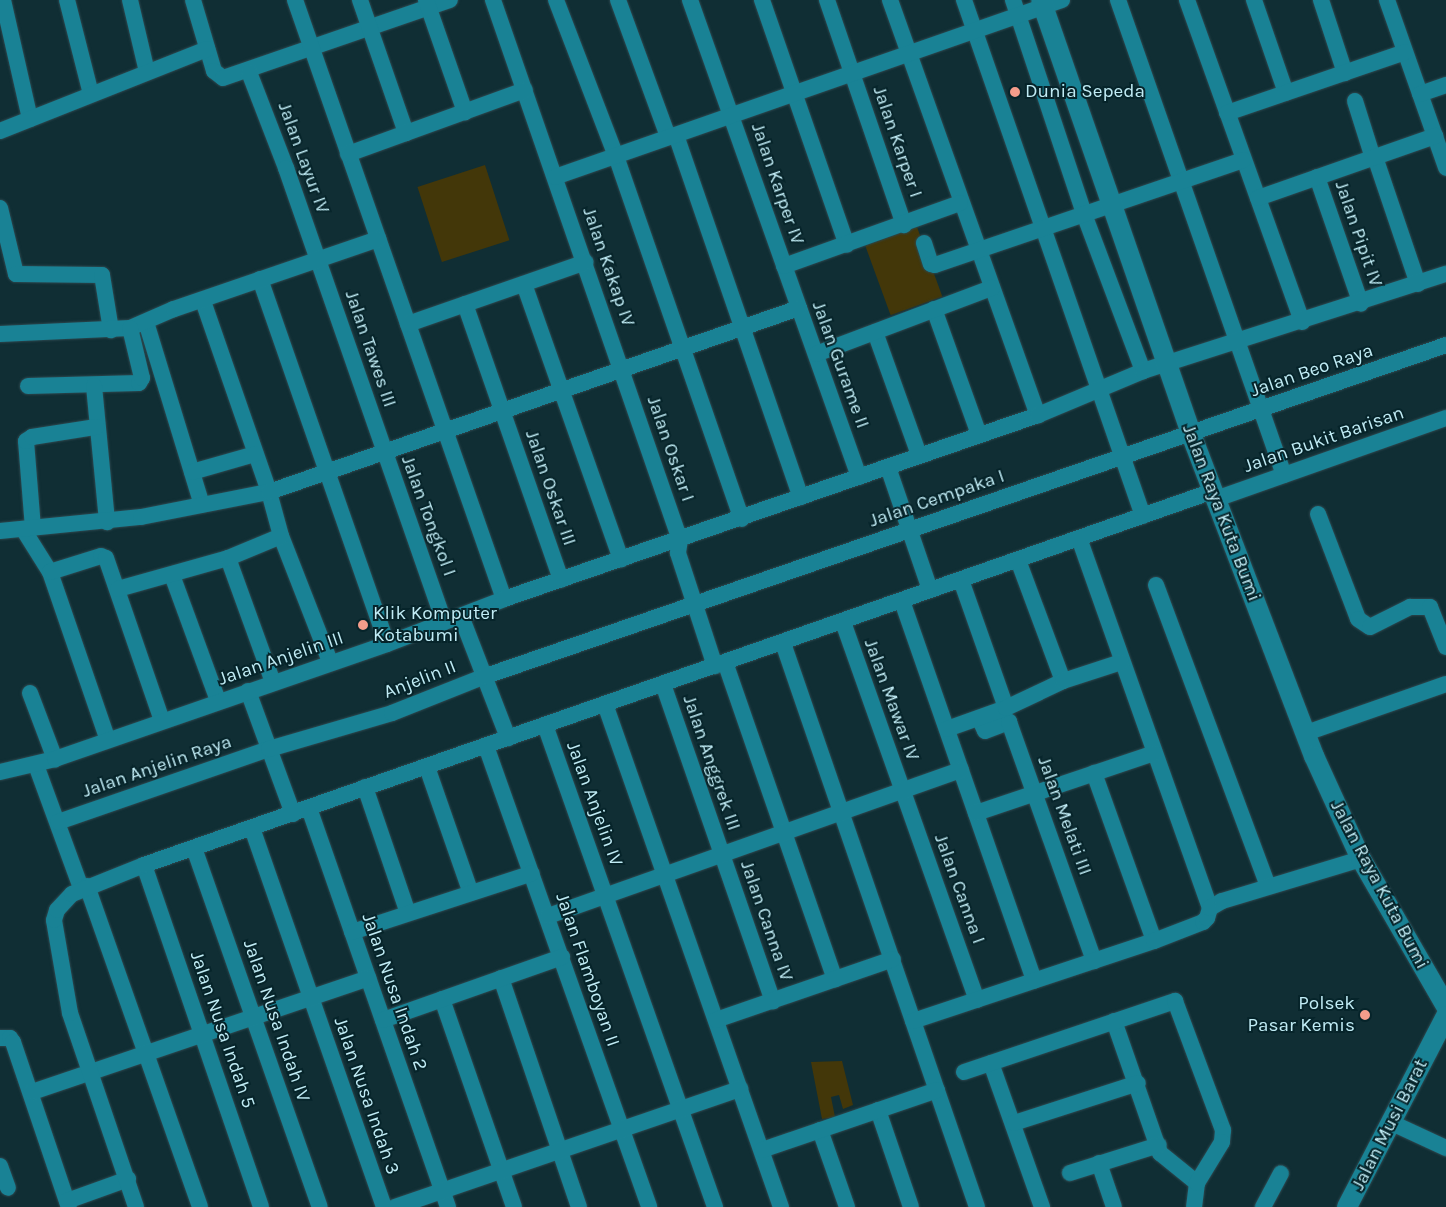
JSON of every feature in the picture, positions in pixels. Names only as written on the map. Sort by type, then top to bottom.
[{"type":"street","points":[[3,0],[30,119]]},
{"type":"street","points":[[67,0],[91,94]]},
{"type":"street","points":[[130,0],[147,72]]},
{"type":"street","points":[[193,0],[207,49],[219,78],[249,72],[370,28],[427,4],[450,0]]},
{"type":"street","points":[[295,0],[504,599]]},
{"type":"street","points":[[360,0],[406,133]]},
{"type":"street","name":"Jalan Kakap IV","points":[[493,0],[586,262],[622,371]]},
{"type":"street","points":[[556,0],[616,156],[742,519]]},
{"type":"street","points":[[618,0],[672,136],[801,497]]},
{"type":"street","name":"Jalan Karper IV","points":[[690,0],[784,266]]},
{"type":"street","points":[[762,0],[847,245]]},
{"type":"street","name":"Jalan Karper I","points":[[827,0],[904,224]]},
{"type":"street","points":[[890,0],[960,203],[980,251],[1038,415]]},
{"type":"street","points":[[964,0],[1101,390],[1143,516]]},
{"type":"street","points":[[1118,0],[1284,475]]},
{"type":"street","points":[[1187,0],[1302,322]]},
{"type":"street","points":[[1254,0],[1286,93]]},
{"type":"street","points":[[1321,0],[1344,73]]},
{"type":"street","points":[[1387,0],[1446,168]]},
{"type":"street","points":[[555,177],[974,30],[1016,7],[1048,2]]},
{"type":"street","name":"Jalan Raya Kuta Bumi","points":[[1048,2],[1111,204],[1191,434],[1306,733],[1341,820],[1361,859],[1446,1006]]},
{"type":"street","points":[[427,4],[465,112]]},
{"type":"street","points":[[1016,7],[1084,214],[1143,371]]},
{"type":"street","points":[[0,130],[207,49]]},
{"type":"street","points":[[1227,113],[1405,52]]},
{"type":"street","name":"Jalan Layur IV","points":[[249,72],[319,259]]},
{"type":"street","points":[[1420,94],[1446,85]]},
{"type":"street","points":[[348,154],[525,90]]},
{"type":"street","points":[[1355,101],[1418,284]]},
{"type":"street","points":[[1258,198],[1435,136]]},
{"type":"street","points":[[924,243],[934,265],[1244,160]]},
{"type":"street","name":"Jalan Pipit IV","points":[[1317,177],[1361,304]]},
{"type":"street","points":[[784,266],[960,203]]},
{"type":"street","points":[[0,208],[16,274],[102,276],[111,330]]},
{"type":"street","points":[[0,334],[130,328],[174,309],[203,301],[378,239]]},
{"type":"street","name":"Jalan Tawes III","points":[[319,259],[384,452]]},
{"type":"street","points":[[408,324],[586,262]]},
{"type":"street","name":"Jalan Gurame II","points":[[784,266],[859,477]]},
{"type":"street","name":"Jalan Anjelin III","points":[[0,772],[55,759],[330,662],[387,644],[504,599],[742,519],[919,455],[1038,415],[1143,371],[1238,340],[1361,304],[1446,274]]},
{"type":"street","points":[[260,280],[387,644]]},
{"type":"street","points":[[524,284],[621,559]]},
{"type":"street","points":[[816,354],[992,288]]},
{"type":"street","points":[[203,301],[269,492],[281,536],[330,662]]},
{"type":"street","name":"Jalan Oskar III","points":[[466,304],[561,580]]},
{"type":"street","points":[[0,531],[107,522],[269,492],[799,308]]},
{"type":"street","points":[[934,310],[979,435]]},
{"type":"street","points":[[146,322],[202,505]]},
{"type":"street","points":[[28,386],[134,385],[142,378],[130,328]]},
{"type":"street","points":[[875,332],[919,455]]},
{"type":"street","name":"Jalan Beo Raya","points":[[1191,434],[1446,345]]},
{"type":"street","name":"Jalan Oskar I","points":[[622,371],[680,540],[678,553],[784,833],[835,980]]},
{"type":"street","points":[[94,386],[96,427],[107,522]]},
{"type":"street","name":"Jalan Bukit Barisan","points":[[136,1207],[70,1013],[54,920],[61,904],[84,887],[1079,538],[1143,516],[1284,475],[1446,418]]},
{"type":"street","points":[[96,427],[32,437],[26,441],[28,529],[50,572],[108,740]]},
{"type":"street","name":"Jalan Cempaka I","points":[[696,604],[909,529],[1191,434]]},
{"type":"street","name":"Jalan Tongkol I","points":[[384,452],[444,622]]},
{"type":"street","points":[[192,472],[256,454]]},
{"type":"street","points":[[888,467],[930,590]]},
{"type":"street","points":[[1318,514],[1358,619],[1370,627],[1410,608],[1430,607],[1446,647]]},
{"type":"street","points":[[118,589],[228,558],[281,536]]},
{"type":"street","points":[[913,1021],[1154,941],[1203,922],[1207,918],[1210,908],[1121,662],[1079,538]]},
{"type":"street","points":[[50,572],[105,556],[118,589],[162,721]]},
{"type":"street","points":[[228,558],[273,682]]},
{"type":"street","points":[[1018,560],[1063,682]]},
{"type":"street","points":[[172,574],[218,701]]},
{"type":"street","points":[[961,580],[1006,708]]},
{"type":"street","points":[[1156,585],[1268,886]]},
{"type":"street","points":[[902,601],[1034,981]]},
{"type":"street","name":"Anjelin II","points":[[269,749],[392,713],[483,677],[696,604]]},
{"type":"street","points":[[461,616],[508,738]]},
{"type":"street","name":"Jalan Mawar IV","points":[[842,622],[902,791]]},
{"type":"street","points":[[783,643],[977,1207]]},
{"type":"street","points":[[947,729],[1006,708],[1063,682],[1121,662]]},
{"type":"street","name":"Jalan Anggrek III","points":[[663,684],[722,855]]},
{"type":"street","points":[[1306,733],[1446,684]]},
{"type":"street","points":[[248,691],[293,814]]},
{"type":"street","points":[[30,693],[55,759]]},
{"type":"street","points":[[605,704],[781,1207]]},
{"type":"street","name":"Jalan Melati III","points":[[979,718],[985,731],[1009,722],[1036,793],[1094,961]]},
{"type":"street","name":"Jalan Anjelin IV","points":[[545,725],[715,1207]]},
{"type":"street","name":"Jalan Flamboyan II","points":[[486,746],[548,916],[649,1207]]},
{"type":"street","name":"Jalan Anjelin Raya","points":[[58,822],[269,749]]},
{"type":"street","points":[[976,813],[1154,753]]},
{"type":"street","points":[[36,765],[147,1053],[200,1207]]},
{"type":"street","points":[[427,767],[471,893]]},
{"type":"street","points":[[548,916],[961,770]]},
{"type":"street","points":[[1094,773],[1154,941]]},
{"type":"street","points":[[365,787],[408,913]]},
{"type":"street","name":"Jalan Canna I","points":[[902,791],[977,1000]]},
{"type":"street","name":"Jalan Nusa Indah 2","points":[[309,808],[448,1207]]},
{"type":"street","name":"Jalan Nusa Indah 3","points":[[252,828],[384,1207]]},
{"type":"street","name":"Jalan Nusa Indah IV","points":[[194,848],[320,1207]]},
{"type":"street","name":"Jalan Canna IV","points":[[722,855],[773,1001]]},
{"type":"street","points":[[1210,908],[1268,886],[1361,859]]},
{"type":"street","name":"Jalan Nusa Indah 5","points":[[144,865],[261,1207]]},
{"type":"street","points":[[352,932],[532,873]]},
{"type":"street","points":[[383,1020],[562,957]]},
{"type":"street","points":[[716,1020],[893,959]]},
{"type":"street","points":[[32,1092],[311,999],[368,978]]},
{"type":"street","points":[[501,978],[580,1207]]},
{"type":"street","points":[[442,999],[514,1207]]},
{"type":"street","points":[[964,1072],[1175,1001],[1223,1130],[1222,1142],[1197,1183],[1194,1207]]},
{"type":"street","name":"Jalan Musi Barat","points":[[1347,1207],[1446,1016]]},
{"type":"street","points":[[1114,1021],[1138,1083],[1162,1157],[1197,1183]]},
{"type":"street","points":[[0,1038],[10,1038],[14,1042],[32,1092],[67,1205],[128,1179]]},
{"type":"street","points":[[991,1063],[1014,1123],[1042,1207]]},
{"type":"street","points":[[1014,1123],[1138,1083]]},
{"type":"street","points":[[395,1207],[740,1090]]},
{"type":"street","points":[[762,1150],[937,1090]]},
{"type":"street","points":[[878,1110],[911,1207]]},
{"type":"street","points":[[1390,1122],[1446,1148]]},
{"type":"street","points":[[820,1130],[847,1207]]},
{"type":"street","points":[[1070,1174],[1159,1145]]},
{"type":"street","points":[[1099,1163],[1114,1207]]},
{"type":"street","points":[[0,1166],[8,1188]]},
{"type":"street","points":[[1263,1207],[1280,1173]]},
{"type":"shaded area","points":[[485,165],[509,240],[442,262],[417,187]]},
{"type":"shaded area","points":[[917,227],[942,297],[891,315],[865,246]]},
{"type":"shaded area","points":[[842,1061],[853,1105],[843,1109],[839,1095],[831,1097],[835,1117],[822,1119],[811,1062]]},
{"type":"place","name":"Dunia Sepeda","points":[[1015,92]]},
{"type":"place","name":"Klik Komputer Kotabumi","points":[[363,625]]},
{"type":"place","name":"Polsek Pasar Kemis","points":[[1365,1015]]}]
